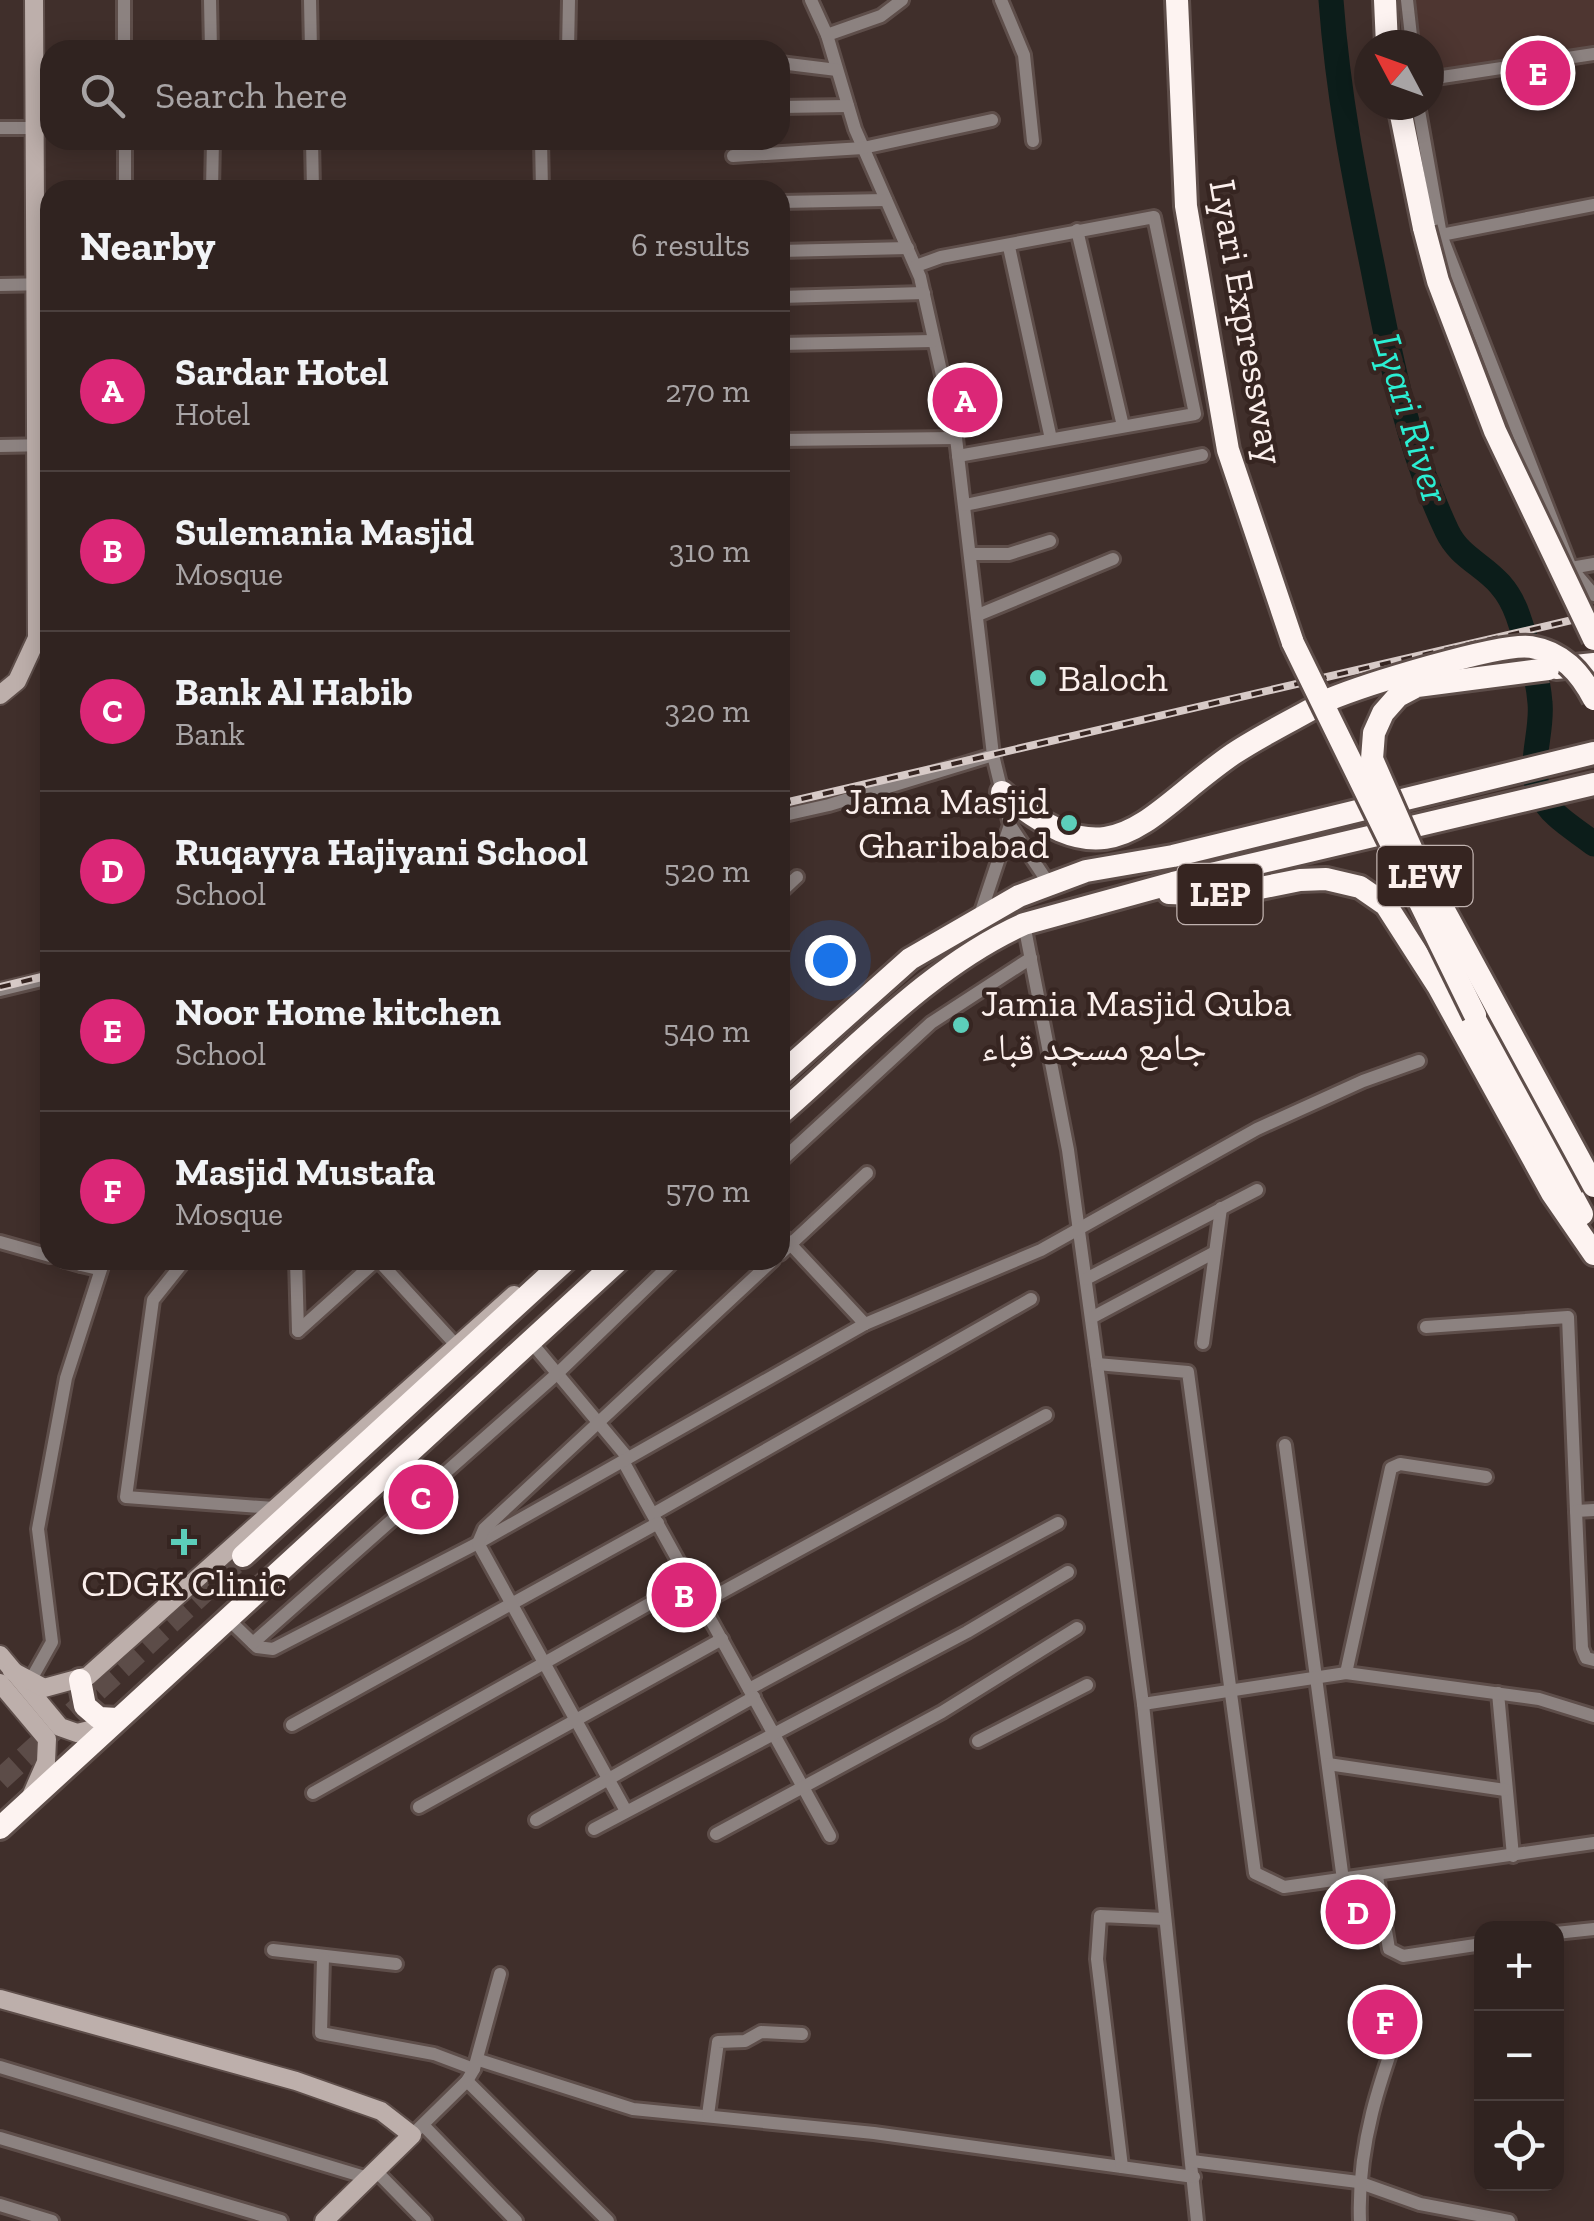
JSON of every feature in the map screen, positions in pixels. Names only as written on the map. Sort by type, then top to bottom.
[{"type":"highway","name":"Lyari Expressway","points":[[1176,0],[1186,206],[1228,450],[1292,643],[1407,884],[1594,1234]]},
{"type":"highway","points":[[1385,0],[1386,30]]},
{"type":"highway","points":[[1402,120],[1424,228],[1449,313],[1503,450],[1594,639]]},
{"type":"highway","points":[[1002,792],[1046,826],[1104,839],[1136,828],[1164,812],[1232,754],[1328,700],[1387,680],[1523,646],[1562,658],[1579,673],[1594,699]]},
{"type":"highway","name":"LEW","points":[[1594,664],[1417,686],[1398,696],[1383,713],[1374,733],[1372,760],[1414,855],[1594,1186]]},
{"type":"highway","points":[[790,1066],[910,960],[980,915],[1020,896],[1086,872],[1173,856],[1594,753]]},
{"type":"highway","points":[[790,1105],[922,990],[1024,924],[1139,892],[1594,784]]},
{"type":"highway","name":"LEP","points":[[1086,872],[1136,828]]},
{"type":"highway","name":"LEW","points":[[1300,880],[1360,886],[1386,905],[1438,986],[1552,1193],[1594,1254]]},
{"type":"highway","name":"LEP","points":[[1139,892],[1225,894],[1300,880]]},
{"type":"highway","points":[[1020,896],[1024,924]]},
{"type":"highway","points":[[242,1556],[553,1270]]},
{"type":"highway","points":[[0,1828],[608,1270]]},
{"type":"highway","points":[[80,1680],[84,1706],[99,1718],[113,1722]]},
{"type":"street","points":[[34,0],[40,96]]},
{"type":"street","points":[[124,0],[124,40]]},
{"type":"street","points":[[210,0],[211,40]]},
{"type":"street","points":[[310,0],[311,40]]},
{"type":"street","points":[[568,40],[569,0]]},
{"type":"street","points":[[811,0],[827,35],[863,148],[916,266],[924,294],[956,438],[993,755],[1010,825],[1051,886]]},
{"type":"street","points":[[827,35],[882,16],[902,0]]},
{"type":"street","points":[[1000,0],[1024,55],[1033,141]]},
{"type":"street","points":[[1407,0],[1410,30]]},
{"type":"street","points":[[1444,77],[1594,54]]},
{"type":"street","points":[[790,64],[838,70]]},
{"type":"street","points":[[790,107],[848,106]]},
{"type":"street","points":[[733,156],[863,148],[992,120]]},
{"type":"street","points":[[1421,120],[1440,234],[1571,568],[1594,595]]},
{"type":"street","points":[[0,128],[40,128]]},
{"type":"street","points":[[42,150],[43,180]]},
{"type":"street","points":[[125,150],[125,180]]},
{"type":"street","points":[[212,180],[213,150]]},
{"type":"street","points":[[312,150],[313,180]]},
{"type":"street","points":[[542,150],[542,180]]},
{"type":"street","points":[[790,202],[886,200]]},
{"type":"street","points":[[1440,234],[1594,205]]},
{"type":"street","points":[[916,266],[941,257],[1154,217],[1195,414],[958,456]]},
{"type":"street","points":[[1077,230],[1123,426]]},
{"type":"street","points":[[1009,247],[1051,439]]},
{"type":"street","points":[[790,251],[908,248]]},
{"type":"street","points":[[0,285],[40,284]]},
{"type":"street","points":[[790,297],[924,294]]},
{"type":"street","points":[[790,344],[933,342]]},
{"type":"street","points":[[790,440],[956,438]]},
{"type":"street","points":[[0,446],[40,445]]},
{"type":"street","points":[[965,505],[1202,455]]},
{"type":"street","points":[[971,554],[1009,554],[1050,541]]},
{"type":"street","points":[[978,615],[1113,559]]},
{"type":"street","points":[[1571,568],[1594,564]]},
{"type":"street","points":[[0,696],[17,681],[38,638],[40,574]]},
{"type":"street","points":[[790,814],[829,806],[993,755]]},
{"type":"street","points":[[980,915],[1010,825]]},
{"type":"street","points":[[790,884],[797,877]]},
{"type":"street","points":[[1024,924],[1086,1278],[1142,1704],[1197,2221]]},
{"type":"street","points":[[790,1153],[932,1023],[1031,958]]},
{"type":"street","points":[[0,990],[40,980]]},
{"type":"street","points":[[226,1617],[263,1650],[273,1649],[478,1543],[865,1324],[1002,1268],[1257,1129],[1363,1081],[1419,1062]]},
{"type":"street","points":[[790,1244],[867,1173]]},
{"type":"street","points":[[1086,1278],[1257,1190]]},
{"type":"street","points":[[1203,1343],[1221,1208]]},
{"type":"street","points":[[0,1242],[40,1253]]},
{"type":"street","points":[[1091,1318],[1215,1252]]},
{"type":"street","points":[[790,1254],[865,1324]]},
{"type":"street","points":[[29,1683],[52,1642],[38,1529],[66,1378],[99,1270]]},
{"type":"street","points":[[177,1270],[153,1300],[126,1497],[274,1508]]},
{"type":"street","points":[[296,1270],[298,1331],[367,1270]]},
{"type":"street","points":[[387,1270],[456,1344]]},
{"type":"street","points":[[6,1677],[44,1688],[80,1680],[456,1344],[551,1270]]},
{"type":"street","points":[[253,1643],[558,1372],[665,1270]]},
{"type":"street","points":[[478,1543],[484,1529],[598,1419],[762,1270]]},
{"type":"street","points":[[292,1725],[511,1604],[1031,1299]]},
{"type":"street","points":[[1426,1327],[1568,1316],[1582,1648],[1586,1658],[1594,1660]]},
{"type":"street","points":[[530,1341],[598,1419],[626,1459],[655,1519],[830,1836]]},
{"type":"street","points":[[1097,1364],[1188,1372],[1255,1873],[1284,1886],[1377,1876],[1594,1842]]},
{"type":"street","points":[[702,1602],[1046,1415]]},
{"type":"street","points":[[1285,1445],[1343,1880]]},
{"type":"street","points":[[1346,1673],[1391,1468],[1400,1464],[1486,1477]]},
{"type":"street","points":[[1576,1511],[1594,1510]]},
{"type":"street","points":[[536,1820],[751,1693],[1058,1523]]},
{"type":"street","points":[[478,1543],[626,1811]]},
{"type":"street","points":[[594,1830],[967,1632],[1068,1572]]},
{"type":"street","points":[[314,1793],[690,1581]]},
{"type":"street","points":[[716,1834],[942,1712],[1077,1628]]},
{"type":"street","points":[[420,1808],[722,1639]]},
{"type":"street","points":[[0,1655],[6,1677],[48,1740],[46,1762],[30,1800]]},
{"type":"street","points":[[1142,1704],[1346,1673],[1539,1699],[1594,1716]]},
{"type":"street","points":[[6,1677],[60,1726],[77,1733],[113,1722]]},
{"type":"street","points":[[978,1741],[1087,1685]]},
{"type":"street","points":[[1498,1693],[1513,1856]]},
{"type":"street","points":[[1328,1764],[1505,1790]]},
{"type":"street","points":[[1377,1876],[1389,1949],[1403,1956],[1474,1945]]},
{"type":"street","points":[[1122,2167],[1097,1959],[1100,1916],[1165,1918]]},
{"type":"street","points":[[1564,1932],[1594,1929]]},
{"type":"street","points":[[273,1950],[396,1964]]},
{"type":"street","points":[[323,1958],[321,2033],[434,2054],[473,2070],[632,2109],[708,2115],[1194,2177]]},
{"type":"street","points":[[328,2220],[473,2070],[500,1974]]},
{"type":"street","points":[[0,2000],[296,2081],[381,2111],[417,2130],[516,2221]]},
{"type":"street","points":[[1360,2221],[1358,2182],[1373,2097],[1406,2008]]},
{"type":"street","points":[[708,2115],[718,2042],[745,2041],[761,2032],[802,2034]]},
{"type":"street","points":[[0,2067],[372,2174],[425,2221]]},
{"type":"street","points":[[473,2070],[608,2221]]},
{"type":"street","points":[[0,2138],[280,2221]]},
{"type":"street","points":[[1192,2161],[1358,2182],[1420,2204],[1509,2221]]},
{"type":"street","points":[[0,2206],[52,2221]]},
{"type":"shaded area","points":[[1407,0],[1594,0],[1594,51],[1444,76],[1444,30],[1410,30]]},
{"type":"waterway","name":"Lyari River","points":[[1331,0],[1353,168],[1386,336],[1421,468],[1454,543],[1502,587],[1518,616],[1539,692],[1535,772],[1540,793],[1557,815],[1594,844]]},
{"type":"tunnel","points":[[0,1780],[243,1556]]},
{"type":"railway","points":[[790,802],[1594,615]]},
{"type":"railway","points":[[0,987],[40,977]]},
{"type":"place","name":"Noor Home kitchen","points":[[1538,73]]},
{"type":"place","name":"Sardar Hotel","points":[[965,400]]},
{"type":"place","name":"Baloch","points":[[1038,678]]},
{"type":"place","name":"Jama Masjid Gharibabad","points":[[1069,823]]},
{"type":"place","name":"Jamia Masjid Quba جامع مسجد قباء","points":[[961,1025]]},
{"type":"place","name":"Bank Al Habib","points":[[421,1497]]},
{"type":"place","name":"CDGK Clinic","points":[[184,1542]]},
{"type":"place","name":"Sulemania Masjid","points":[[684,1595]]},
{"type":"place","name":"Ruqayya Hajiyani School","points":[[1358,1912]]},
{"type":"place","name":"Masjid Mustafa","points":[[1385,2022]]}]
